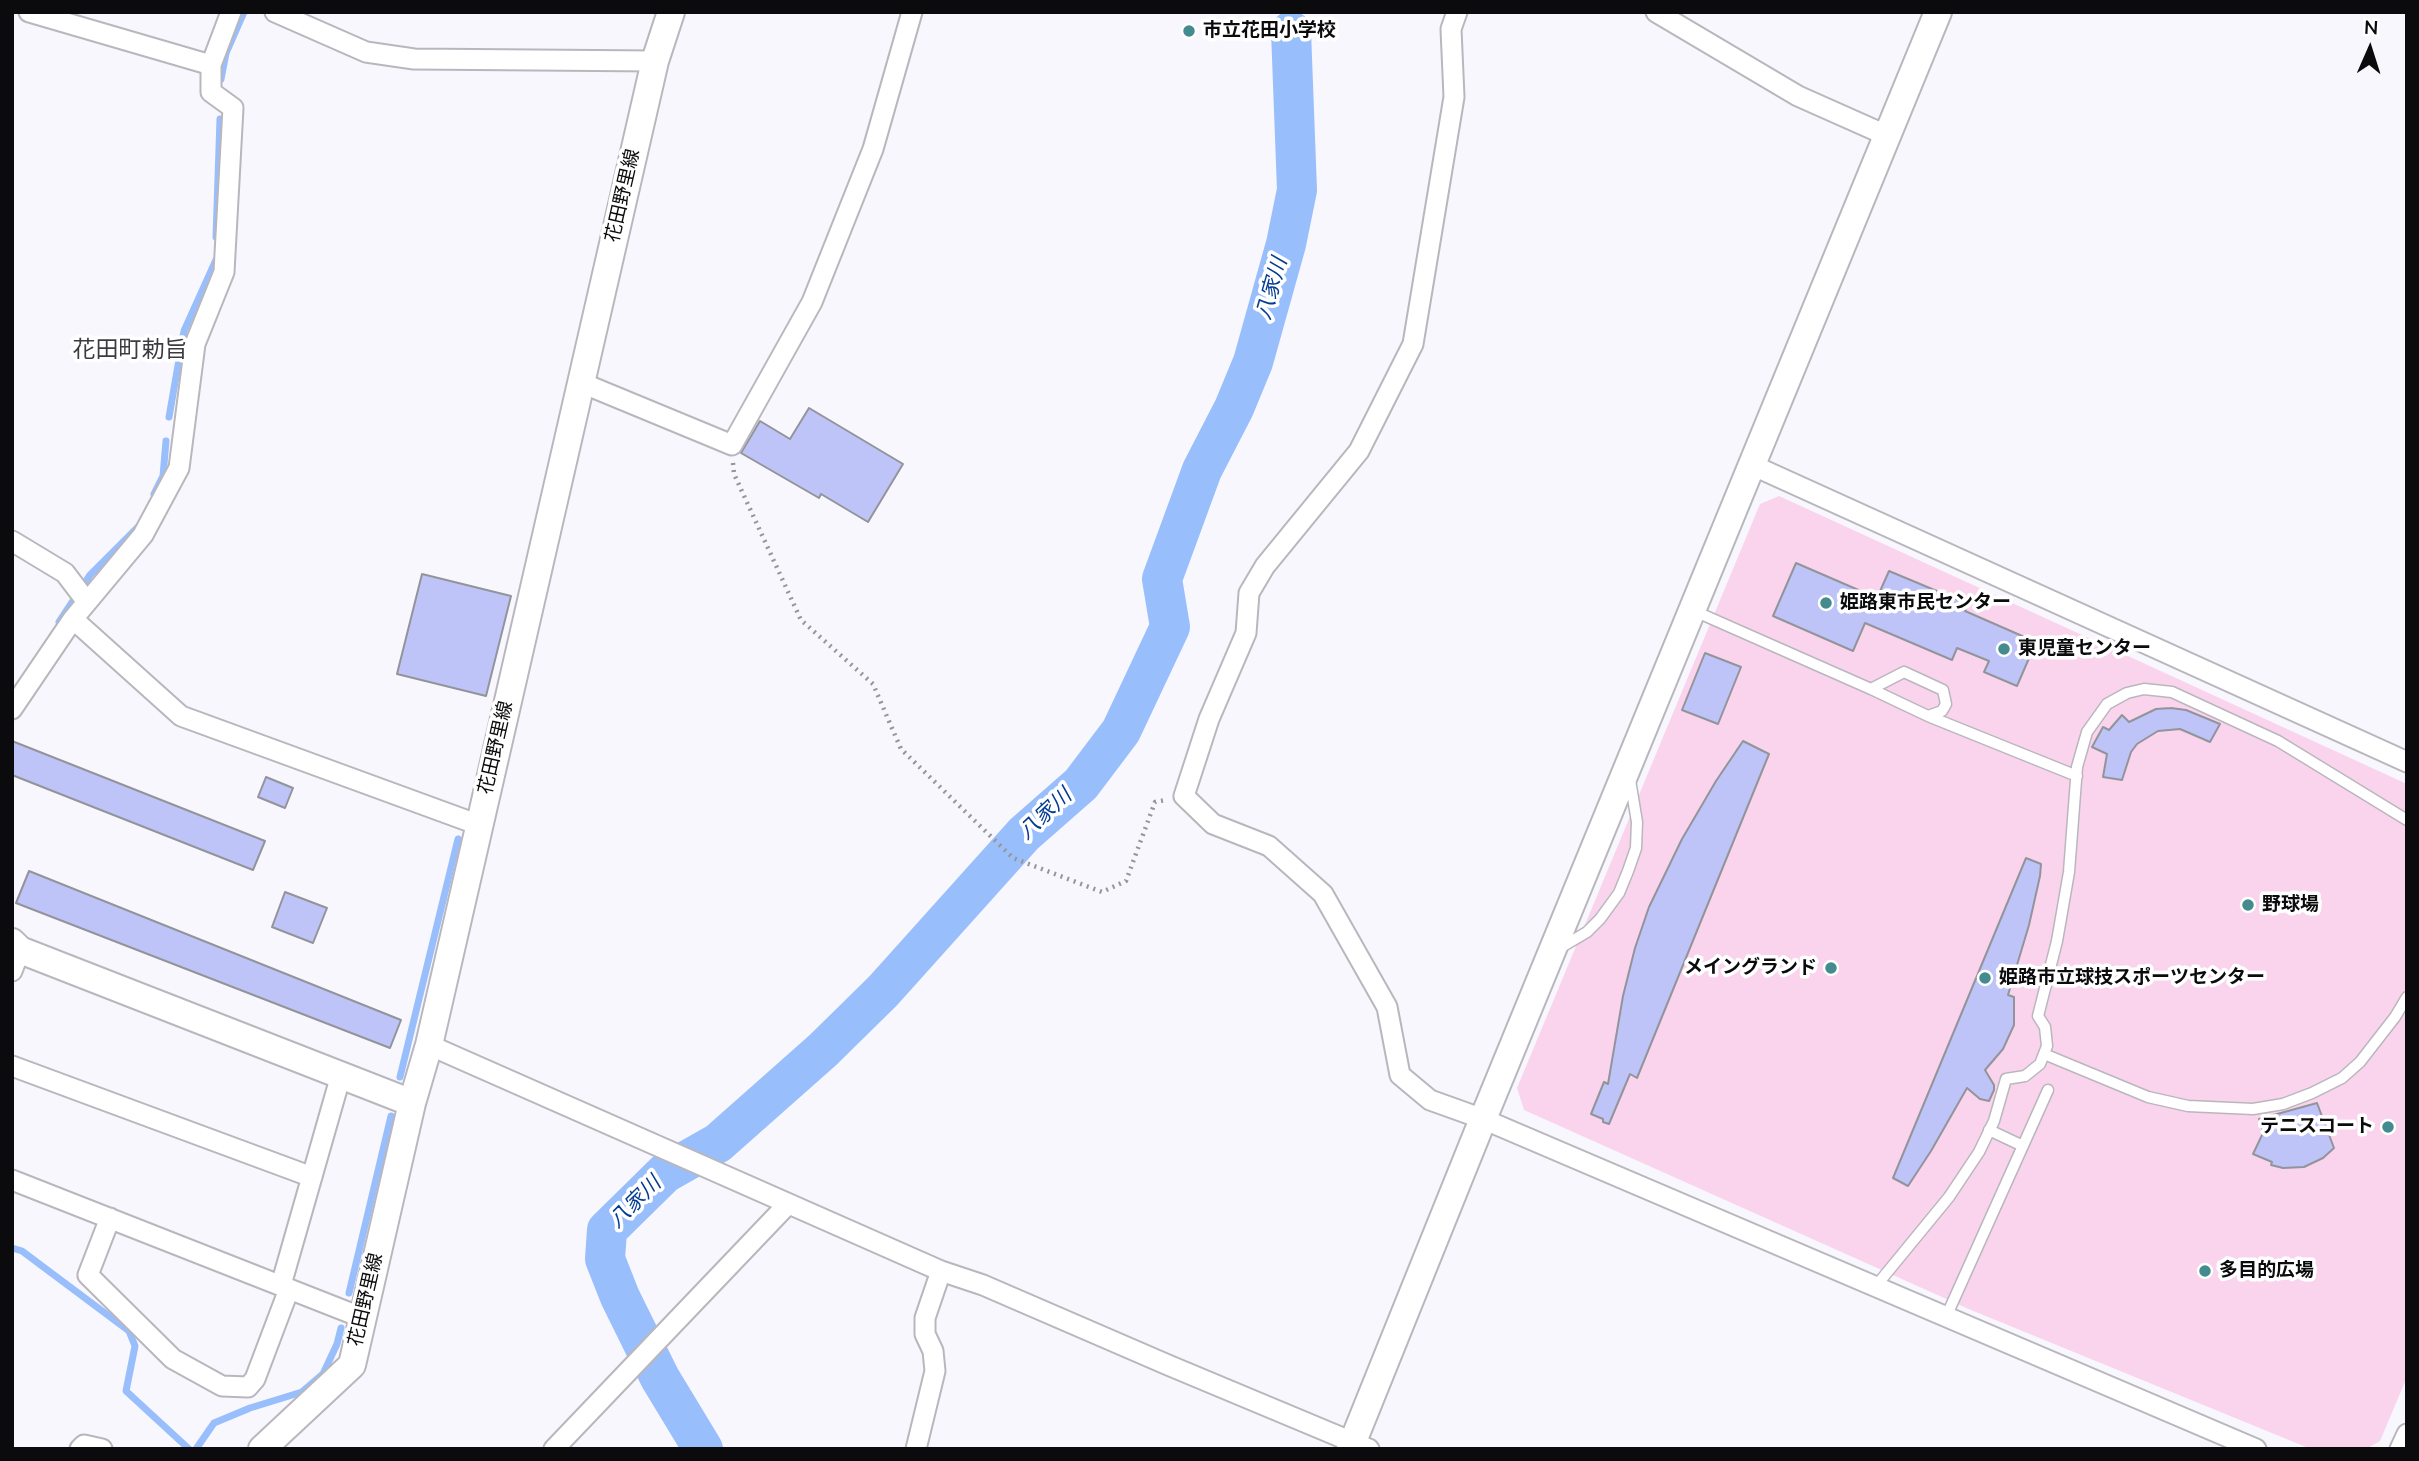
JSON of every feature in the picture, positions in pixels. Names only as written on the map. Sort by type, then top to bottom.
[{"type":"street","points":[[29,12],[211,65]]},
{"type":"street","points":[[12,709],[87,601],[143,535],[179,468],[195,344],[224,272],[233,108],[211,92],[211,65],[231,12]]},
{"type":"street","points":[[275,12],[366,52],[414,59],[655,61]]},
{"type":"street","name":"花田野里線","points":[[262,1449],[352,1365],[412,1104],[429,1045],[655,61],[671,12]]},
{"type":"street","points":[[582,383],[732,445],[812,302],[873,149],[912,12]]},
{"type":"street","points":[[1457,12],[1451,29],[1454,97],[1413,344],[1359,451],[1265,566],[1249,593],[1246,633],[1209,719],[1184,796],[1213,824],[1269,846],[1323,894],[1387,1007],[1400,1075],[1430,1100],[1483,1119],[2256,1449]]},
{"type":"street","points":[[1656,12],[1798,96],[1888,136]]},
{"type":"street","points":[[429,1045],[941,1271],[983,1285],[1357,1446],[1483,1119],[1938,12]]},
{"type":"street","points":[[1752,465],[2407,762]]},
{"type":"street","points":[[12,541],[65,573],[87,601]]},
{"type":"street","points":[[73,620],[181,716],[479,825]]},
{"type":"street","points":[[15,954],[412,1104]]},
{"type":"street","points":[[12,1066],[312,1177]]},
{"type":"street","points":[[110,1218],[88,1275],[173,1359],[222,1386],[248,1387],[255,1379],[285,1287],[341,1075]]},
{"type":"street","points":[[12,1180],[363,1318]]},
{"type":"street","points":[[554,1449],[788,1204]]},
{"type":"street","points":[[916,1449],[935,1371],[933,1351],[925,1334],[925,1318],[941,1271]]},
{"type":"street","points":[[2400,1449],[2407,1434]]},
{"type":"street","points":[[80,1449],[84,1444],[102,1449]]},
{"type":"lane","points":[[1692,610],[1928,716],[2077,776]]},
{"type":"lane","points":[[1871,689],[1904,671],[1937,685],[1943,690],[1946,704],[1942,711],[1928,716]]},
{"type":"lane","points":[[1875,1286],[1950,1197],[1979,1152],[2006,1079],[2025,1076],[2040,1063],[2044,1054],[2047,1046],[2045,1027],[2038,1016],[2057,941],[2068,872],[2081,748],[2087,732],[2108,704],[2127,693],[2154,688],[2172,692],[2278,741],[2407,820]]},
{"type":"lane","points":[[1551,953],[1587,932],[1619,893],[1636,848],[1637,822],[1628,766]]},
{"type":"lane","points":[[2044,1054],[2148,1097],[2188,1106],[2253,1109],[2273,1106],[2312,1093],[2342,1077],[2366,1055],[2407,997]]},
{"type":"lane","points":[[1946,1317],[2048,1090]]},
{"type":"lane","points":[[1989,1130],[2023,1146]]},
{"type":"path","points":[[732,445],[734,474],[801,620],[873,684],[901,749],[1013,858],[1102,892],[1126,881],[1155,802],[1184,796]]},
{"type":"shaded area","name":"姫路市立球技スポーツセンター","points":[[1779,496],[2407,784],[2407,1377],[2380,1441],[2366,1449],[2311,1449],[1971,1310],[1524,1110],[1517,1088],[1760,504]]},
{"type":"building","points":[[809,408],[903,464],[868,522],[821,494],[819,498],[741,453],[760,421],[790,439]]},
{"type":"building","points":[[1796,563],[1877,598],[1889,571],[1968,604],[1965,611],[2036,642],[2017,686],[1984,672],[1989,661],[1957,648],[1952,660],[1865,623],[1853,651],[1773,616]]},
{"type":"building","points":[[422,574],[511,596],[486,696],[397,674]]},
{"type":"building","points":[[1705,653],[1741,667],[1718,724],[1682,710]]},
{"type":"building","points":[[2156,709],[2186,710],[2220,724],[2210,742],[2180,729],[2158,731],[2137,744],[2131,752],[2122,780],[2103,777],[2107,754],[2092,747],[2103,727],[2109,730],[2122,715],[2129,722]]},
{"type":"building","points":[[12,741],[265,841],[253,870],[12,775]]},
{"type":"building","points":[[1743,741],[1769,754],[1637,1078],[1630,1074],[1609,1124],[1603,1122],[1603,1119],[1591,1114],[1604,1082],[1608,1084],[1623,996],[1649,907],[1682,839]]},
{"type":"building","points":[[266,777],[293,788],[285,808],[258,797]]},
{"type":"building","points":[[2026,858],[2041,864],[2040,876],[2029,925],[2008,995],[2014,997],[2014,1025],[2003,1049],[1985,1070],[1994,1090],[1989,1101],[1980,1099],[1967,1088],[1908,1186],[1893,1178]]},
{"type":"building","points":[[29,871],[401,1020],[390,1048],[16,903]]},
{"type":"building","points":[[285,892],[327,908],[313,943],[272,927]]},
{"type":"building","points":[[2317,1103],[2334,1148],[2323,1158],[2304,1167],[2283,1168],[2271,1165],[2272,1162],[2253,1154],[2263,1133],[2259,1119]]},
{"type":"waterway","points":[[221,79],[226,53],[244,12]]},
{"type":"waterway","name":"八家川","points":[[703,1449],[660,1378],[620,1297],[605,1259],[607,1230],[665,1173],[718,1143],[823,1050],[883,991],[1024,834],[1081,784],[1121,731],[1170,627],[1162,579],[1202,470],[1234,408],[1253,362],[1286,244],[1297,190],[1291,31]]},
{"type":"waterway","points":[[216,237],[220,119]]},
{"type":"waterway","points":[[169,417],[184,331],[216,260]]},
{"type":"waterway","points":[[154,494],[163,476],[166,441]]},
{"type":"waterway","points":[[59,622],[90,575],[138,527]]},
{"type":"waterway","points":[[400,1077],[458,839]]},
{"type":"waterway","points":[[349,1293],[391,1116]]},
{"type":"waterway","points":[[12,1248],[22,1251],[129,1331],[135,1346],[126,1391],[189,1449]]},
{"type":"waterway","points":[[196,1449],[214,1423],[250,1408],[302,1392],[323,1374],[337,1344],[341,1328]]},
{"type":"place","name":"市立花田小学校","points":[[1189,31]]},
{"type":"place","name":"姫路東市民センター","points":[[1826,603]]},
{"type":"place","name":"東児童センター","points":[[2004,649]]},
{"type":"place","name":"野球場","points":[[2248,905]]},
{"type":"place","name":"メイングランド","points":[[1831,968]]},
{"type":"place","name":"姫路市立球技スポーツセンター","points":[[1985,978]]},
{"type":"place","name":"テニスコート","points":[[2388,1127]]},
{"type":"place","name":"多目的広場","points":[[2205,1271]]},
{"type":"district","name":"花田町勅旨","points":[[130,351]]}]
